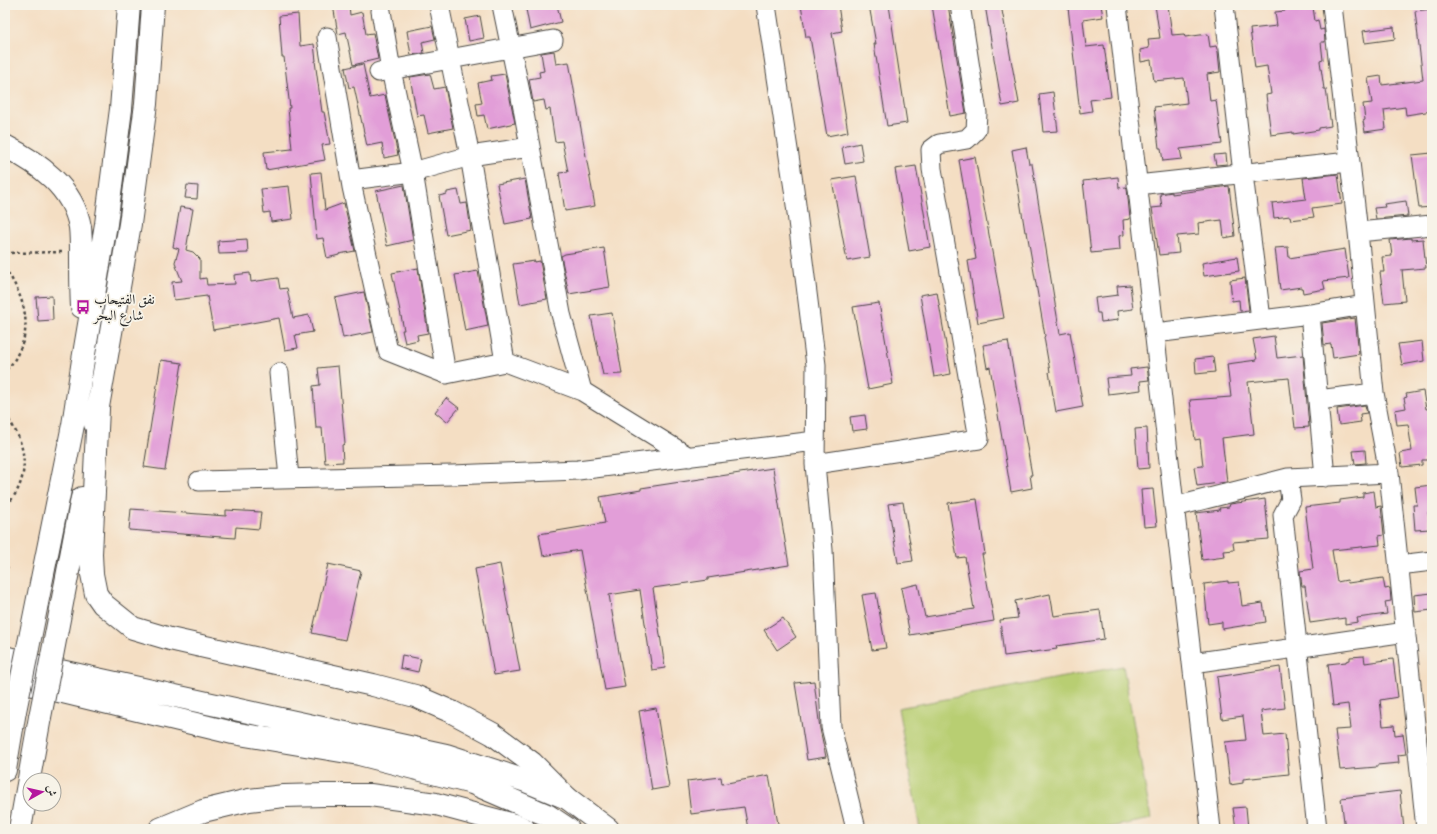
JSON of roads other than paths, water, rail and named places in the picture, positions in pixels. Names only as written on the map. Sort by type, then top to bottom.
[{"type":"main road","points":[[5,770],[15,711],[73,425],[82,360],[106,224],[121,109],[129,5]]},
{"type":"main road","points":[[20,829],[98,409],[130,224],[146,104],[154,5]]},
{"type":"main road","points":[[5,146],[32,161],[46,171],[67,196],[74,208],[80,227],[82,360]]},
{"type":"main road","points":[[98,409],[91,554],[92,574],[96,594],[102,604],[133,628],[170,639],[358,681],[415,696],[452,712],[493,734],[532,763],[567,798],[608,829]]},
{"type":"main road","points":[[5,657],[33,665],[446,755],[526,781],[567,798]]},
{"type":"main road","points":[[5,678],[233,733],[359,754],[472,782],[547,815],[568,829]]},
{"type":"main road","points":[[160,829],[203,811],[249,800],[284,796],[324,795],[370,795],[436,804],[518,826],[524,829]]},
{"type":"street","points":[[439,5],[470,156],[505,362]]},
{"type":"street","points":[[502,5],[561,314],[582,391]]},
{"type":"street","points":[[766,5],[794,189],[816,365],[815,464],[823,550],[831,727],[856,829]]},
{"type":"street","points":[[815,464],[979,439],[932,169],[931,150],[939,144],[967,139],[976,130],[977,113],[960,5]]},
{"type":"street","points":[[1117,5],[1211,829]]},
{"type":"street","points":[[1224,5],[1261,319]]},
{"type":"street","points":[[1332,5],[1358,232],[1364,305],[1374,393],[1389,474],[1426,829]]},
{"type":"street","points":[[381,11],[385,71],[413,172],[446,374]]},
{"type":"street","points":[[327,37],[351,180],[388,351],[446,374],[505,362],[582,391],[689,457]]},
{"type":"street","points":[[385,71],[553,40]]},
{"type":"street","points":[[351,180],[413,172],[470,156],[530,147]]},
{"type":"street","points":[[1138,185],[1350,162]]},
{"type":"street","points":[[1358,232],[1432,225]]},
{"type":"street","points":[[1155,333],[1310,314],[1364,305]]},
{"type":"street","points":[[1310,314],[1325,477]]},
{"type":"street","points":[[278,373],[289,478]]},
{"type":"street","points":[[1318,400],[1374,393]]},
{"type":"street","points":[[200,481],[452,475],[578,470],[815,440]]},
{"type":"street","points":[[1174,507],[1288,478],[1389,474]]},
{"type":"street","points":[[1288,478],[1291,500],[1283,515],[1317,829]]},
{"type":"street","points":[[1399,565],[1432,561]]},
{"type":"street","points":[[1192,663],[1406,632]]},
{"type":"place","name":"نفق الفتيحاب شارع البحر","points":[[83,307]]}]
